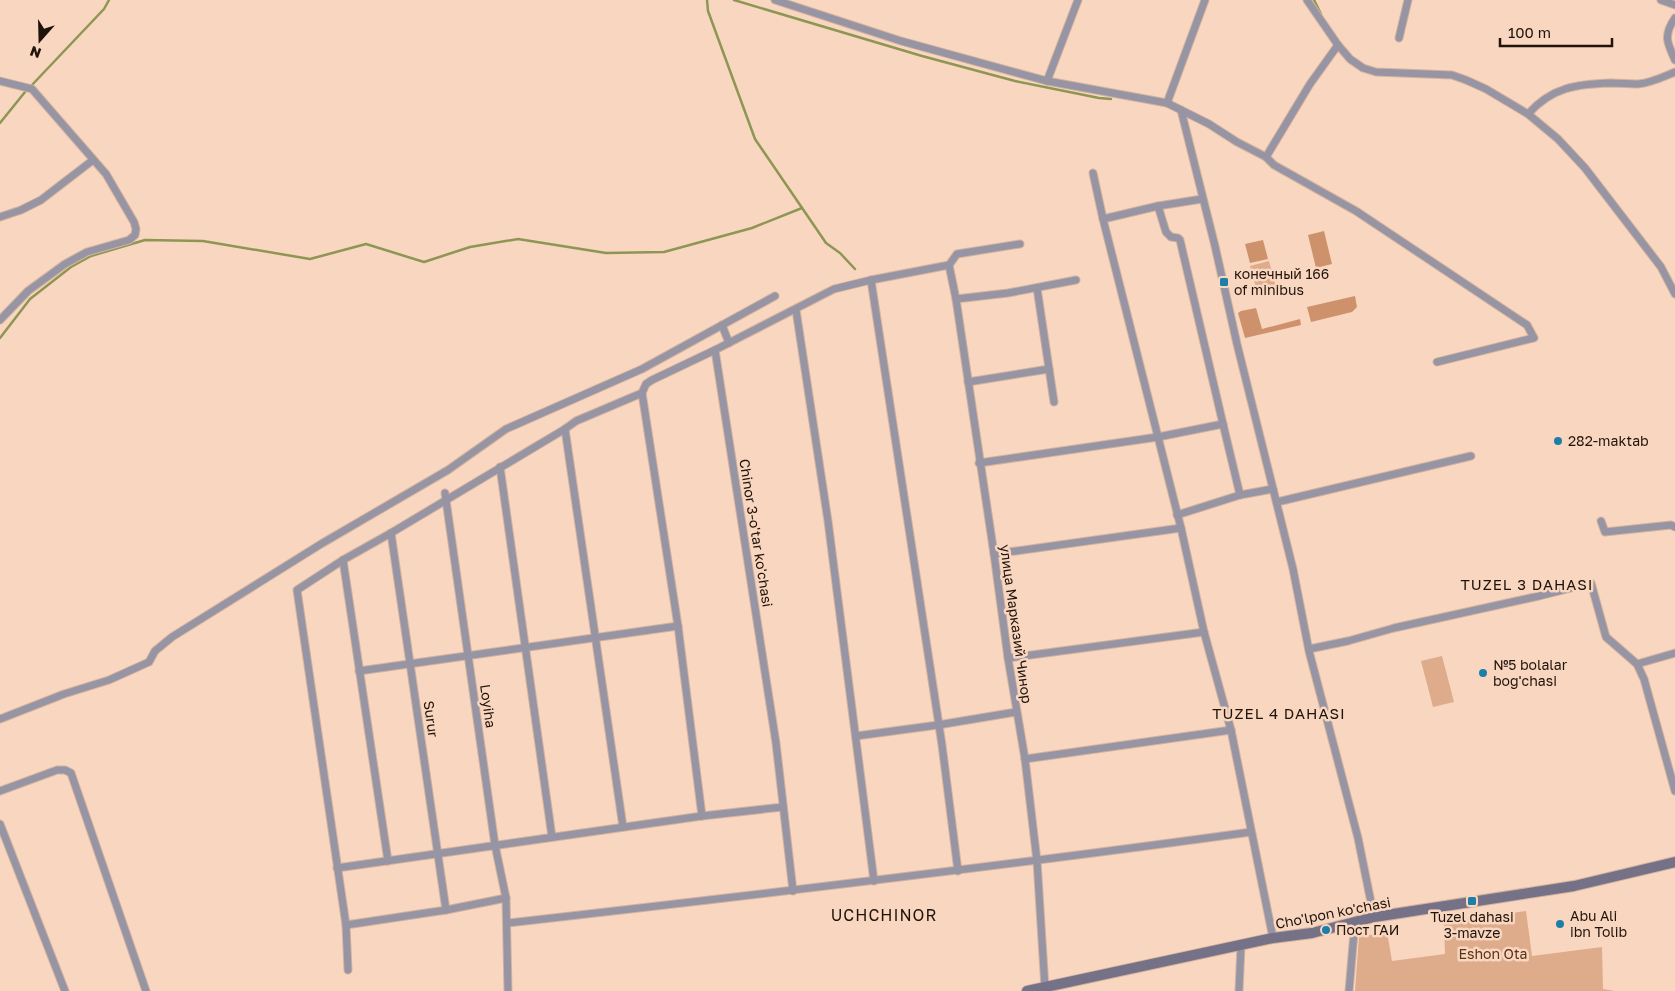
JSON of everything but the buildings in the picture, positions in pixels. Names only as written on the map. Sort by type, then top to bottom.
[{"type":"main road","name":"Cho'lpon ko'chasi","points":[[1027,991],[1273,938],[1312,933],[1374,917],[1574,886],[1675,862]]},
{"type":"street","points":[[775,0],[901,41],[1047,81],[1167,103],[1209,124],[1237,142],[1266,157],[1274,165],[1356,211],[1527,325],[1534,338],[1437,362]]},
{"type":"street","points":[[1047,81],[1078,0]]},
{"type":"street","points":[[1167,103],[1205,0]]},
{"type":"street","points":[[1307,0],[1338,45],[1350,59],[1364,68],[1376,72],[1452,75],[1486,89],[1528,114],[1558,139],[1585,168],[1661,267],[1675,294]]},
{"type":"street","points":[[1399,38],[1408,0]]},
{"type":"street","points":[[1661,0],[1675,5]]},
{"type":"street","points":[[1675,18],[1668,32],[1667,43],[1675,60]]},
{"type":"street","points":[[1266,157],[1310,84],[1338,45]]},
{"type":"street","points":[[1528,114],[1539,102],[1553,92],[1581,86],[1611,83],[1640,84],[1675,72]]},
{"type":"street","points":[[0,82],[32,89],[106,174],[134,222],[136,229],[134,235],[129,240],[87,252],[64,264],[28,291],[0,320]]},
{"type":"street","points":[[1180,110],[1277,502],[1309,649],[1358,838],[1374,917]]},
{"type":"street","points":[[0,217],[21,210],[41,200],[93,160]]},
{"type":"street","points":[[1093,173],[1102,216],[1181,528],[1204,632],[1231,730],[1273,938]]},
{"type":"street","points":[[1102,216],[1202,200]]},
{"type":"street","points":[[1158,206],[1166,232],[1171,237],[1180,240],[1240,495]]},
{"type":"street","points":[[702,816],[678,626],[642,393],[646,384],[796,310],[834,289],[949,265],[957,254],[1020,244]]},
{"type":"street","name":"улица Марказий Чинор","points":[[949,265],[956,299],[1016,712],[1025,759],[1037,861],[1045,988]]},
{"type":"street","points":[[871,280],[958,871]]},
{"type":"street","points":[[956,299],[1037,288],[1076,280]]},
{"type":"street","points":[[1037,288],[1054,402]]},
{"type":"street","points":[[0,719],[64,694],[109,680],[149,662],[155,652],[172,638],[321,544],[448,470],[506,429],[642,369],[775,296]]},
{"type":"street","points":[[796,310],[828,521],[874,881]]},
{"type":"street","points":[[722,325],[729,343]]},
{"type":"street","name":"Chinor 3-o'tar ko'chasi","points":[[715,350],[776,743],[793,891]]},
{"type":"street","points":[[968,382],[1049,369]]},
{"type":"street","points":[[348,970],[346,925],[297,590],[343,560],[391,533],[445,497],[565,430],[576,421],[642,393]]},
{"type":"street","points":[[979,463],[1158,437],[1223,424]]},
{"type":"street","points":[[565,430],[623,827]]},
{"type":"street","points":[[1277,502],[1471,456]]},
{"type":"street","points":[[500,467],[552,837]]},
{"type":"street","points":[[1177,515],[1240,495],[1273,489]]},
{"type":"street","name":"Loyiha","points":[[445,497],[495,845],[506,898],[508,991]]},
{"type":"street","points":[[1601,521],[1605,532],[1675,527]]},
{"type":"street","points":[[994,554],[1181,528]]},
{"type":"street","name":"Surur","points":[[391,533],[446,910]]},
{"type":"street","points":[[343,560],[388,861]]},
{"type":"street","points":[[1309,649],[1591,583],[1606,637],[1637,664],[1644,679],[1675,791]]},
{"type":"street","points":[[359,671],[678,626]]},
{"type":"street","points":[[1008,658],[1204,632]]},
{"type":"street","points":[[1637,664],[1675,653]]},
{"type":"street","points":[[856,736],[1016,712]]},
{"type":"street","points":[[1025,759],[1231,730]]},
{"type":"street","points":[[0,791],[57,770],[65,770],[71,773],[146,991]]},
{"type":"street","points":[[337,868],[702,816],[783,807]]},
{"type":"street","points":[[0,824],[66,991]]},
{"type":"street","points":[[508,923],[958,871],[1251,832]]},
{"type":"street","points":[[346,925],[446,910],[506,898]]},
{"type":"street","points":[[1349,991],[1355,921]]},
{"type":"street","points":[[1239,991],[1241,946]]},
{"type":"green space","points":[[1269,261],[1277,291],[1258,295],[1250,266]]},
{"type":"green space","points":[[1442,656],[1454,702],[1433,707],[1421,661]]},
{"type":"green space","name":"Eshon Ota","points":[[1526,911],[1532,956],[1602,947],[1603,989],[1615,991],[1355,991],[1359,937],[1387,932],[1392,961],[1445,954],[1444,922]]},
{"type":"shaded area","points":[[1324,231],[1332,264],[1316,268],[1308,235]]},
{"type":"shaded area","points":[[1263,240],[1268,259],[1250,263],[1245,244]]},
{"type":"shaded area","points":[[1355,296],[1357,307],[1352,312],[1311,322],[1307,307]]},
{"type":"shaded area","points":[[1256,308],[1262,329],[1300,319],[1301,325],[1245,338],[1238,313]]},
{"type":"waterway","points":[[31,86],[104,9],[109,0]]},
{"type":"waterway","points":[[707,0],[708,11],[755,139],[826,243],[840,253],[855,269]]},
{"type":"waterway","points":[[734,0],[922,56],[1015,81],[1111,99]]},
{"type":"waterway","points":[[1314,0],[1321,14]]},
{"type":"waterway","points":[[0,123],[25,92]]},
{"type":"waterway","points":[[0,338],[30,299],[71,267],[91,256],[145,240],[203,241],[310,259],[366,244],[424,262],[470,247],[518,239],[606,253],[664,252],[752,228],[802,208]]},
{"type":"place","name":"конечный 166 of minibus","points":[[1224,282]]},
{"type":"place","name":"282-maktab","points":[[1558,441]]},
{"type":"place","name":"№5 bolalar bog'chasi","points":[[1483,673]]},
{"type":"place","name":"Tuzel dahasi 3-mavze","points":[[1472,901]]},
{"type":"place","name":"Abu Ali ibn Tolib","points":[[1560,924]]},
{"type":"place","name":"Пост ГАИ","points":[[1326,930]]},
{"type":"district","name":"TUZEL 3 DAHASI","points":[[1527,585]]},
{"type":"district","name":"TUZEL 4 DAHASI","points":[[1279,714]]},
{"type":"district","name":"UCHCHINOR","points":[[884,915]]}]
